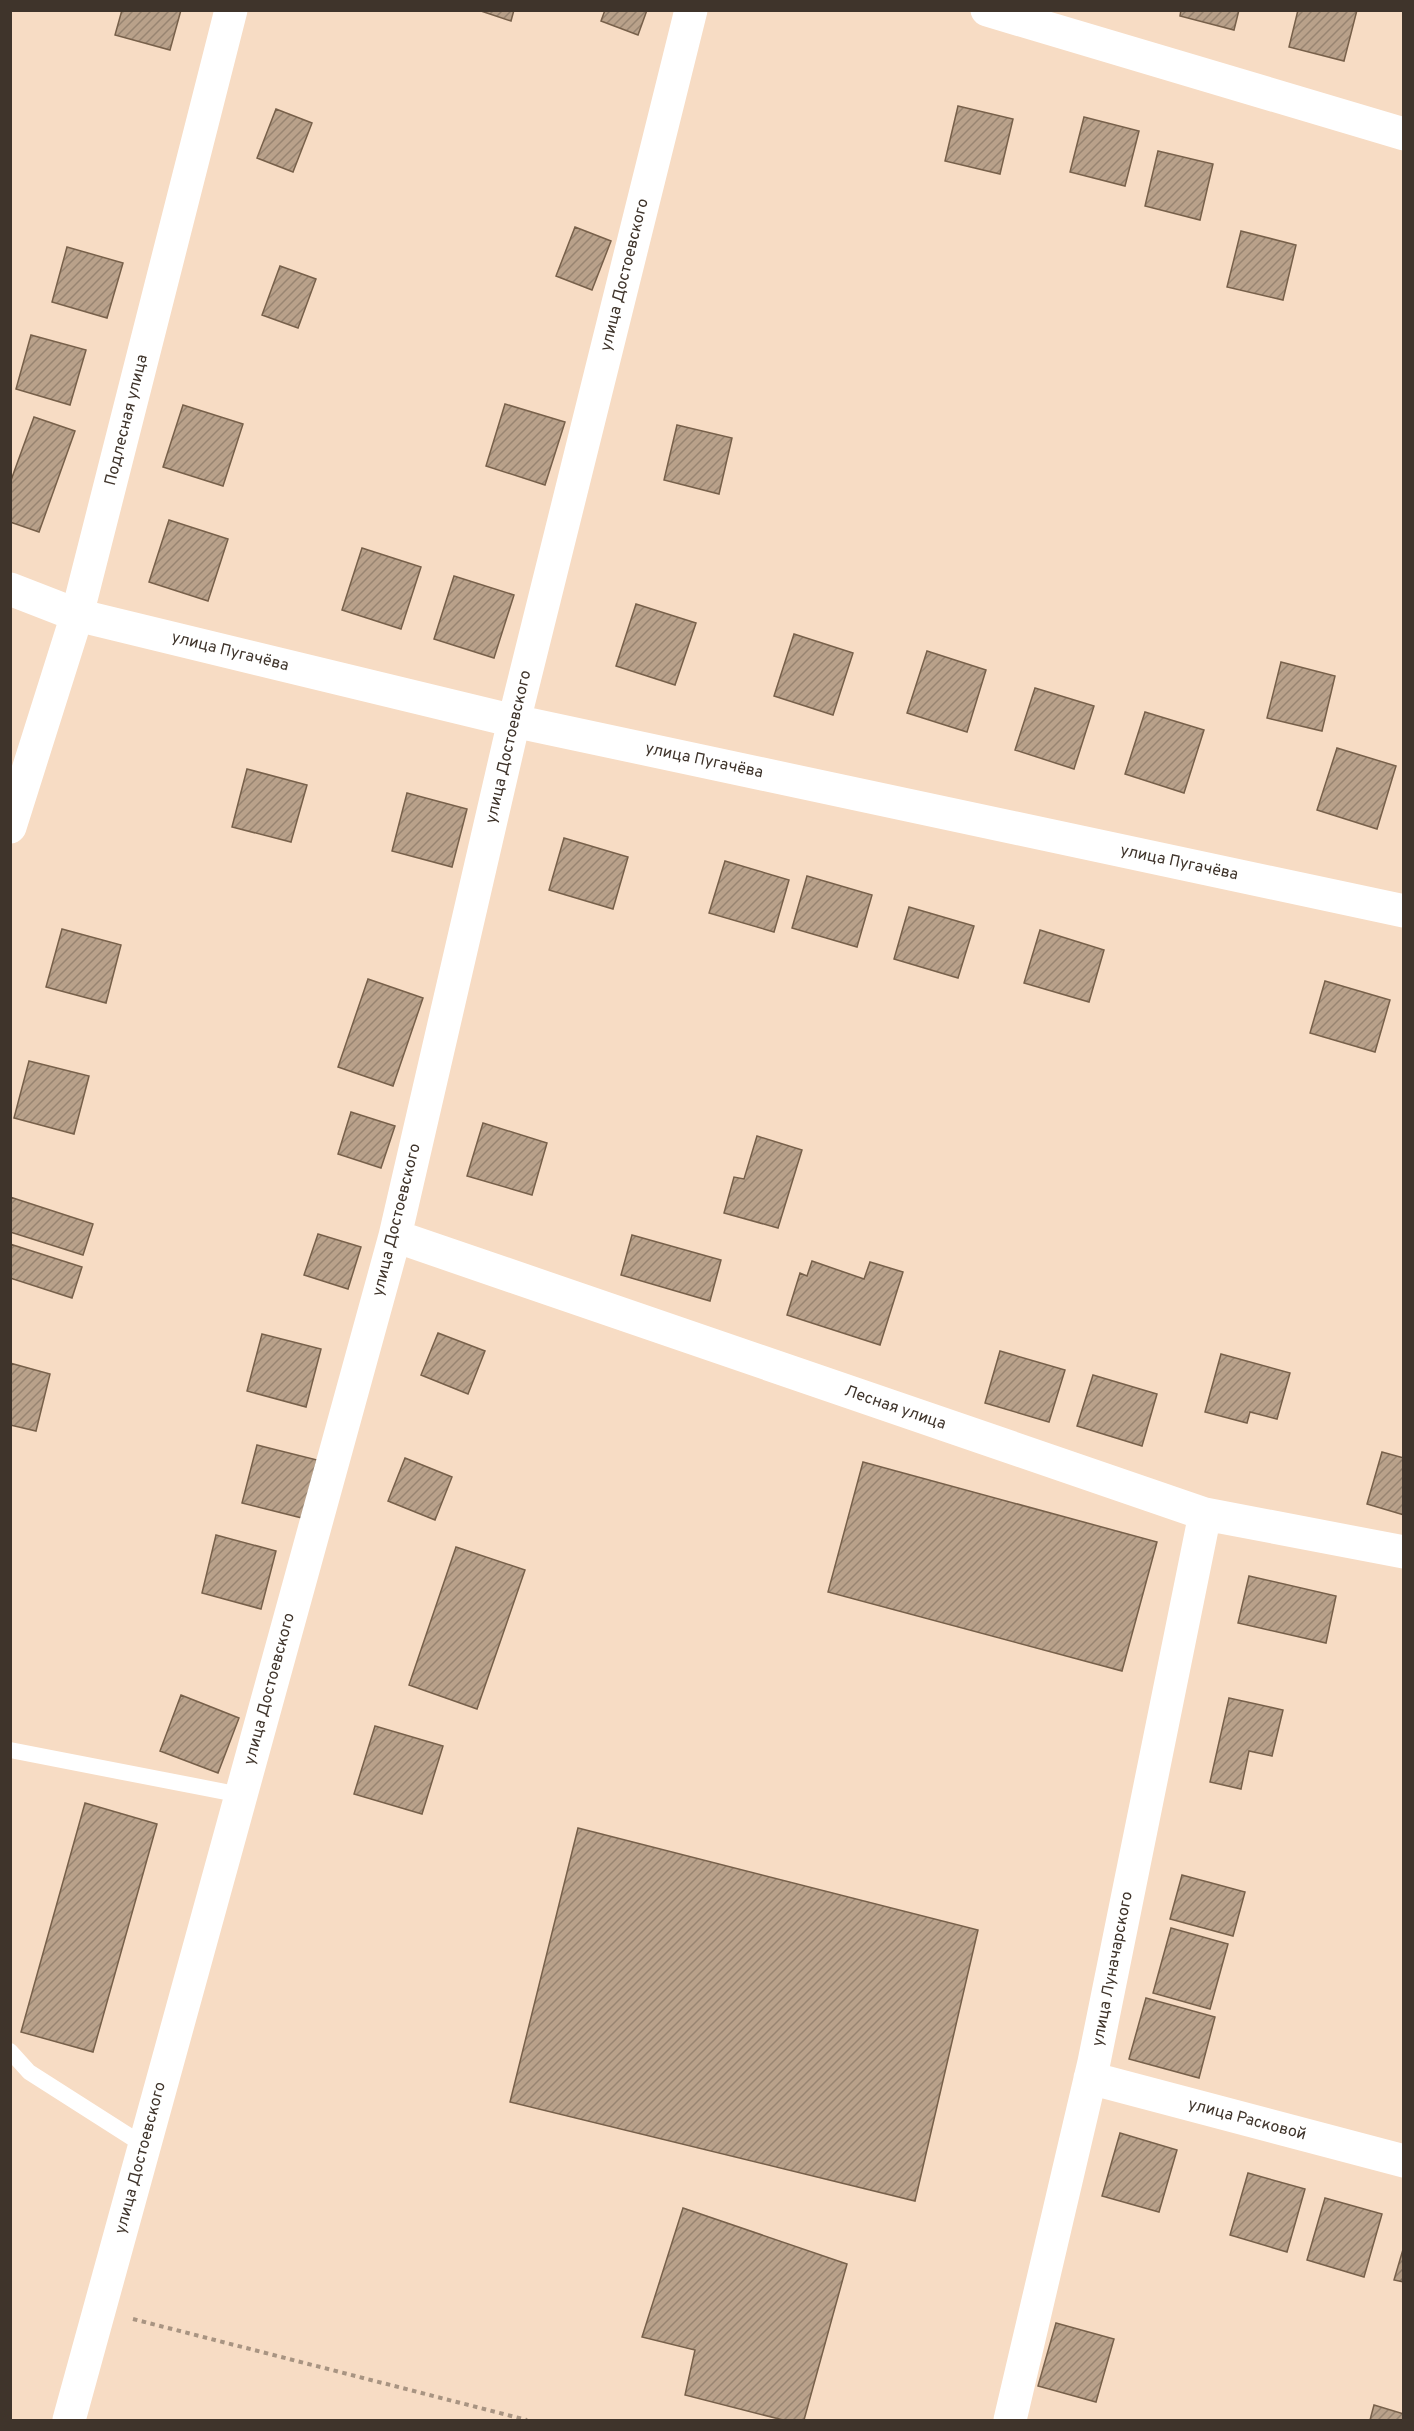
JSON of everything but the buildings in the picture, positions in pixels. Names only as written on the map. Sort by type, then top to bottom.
[{"type":"street","name":"Подлесная улица","points":[[10,827],[77,615],[231,10]]},
{"type":"street","name":"улица Достоевского","points":[[69,2421],[395,1236],[514,721],[691,10]]},
{"type":"street","points":[[987,10],[1404,134]]},
{"type":"street","name":"улица Пугачёва","points":[[10,589],[77,615],[514,721],[1404,911]]},
{"type":"street","name":"Лесная улица","points":[[395,1236],[1205,1514],[1404,1552]]},
{"type":"street","name":"улица Луначарского","points":[[1010,2421],[1090,2078],[1205,1514]]},
{"type":"street","name":"улица Расковой","points":[[1090,2078],[1404,2161]]},
{"type":"lane","points":[[10,1750],[241,1795]]},
{"type":"lane","points":[[10,2051],[29,2072],[144,2146]]},
{"type":"path","points":[[99,2310],[527,2421]]}]
